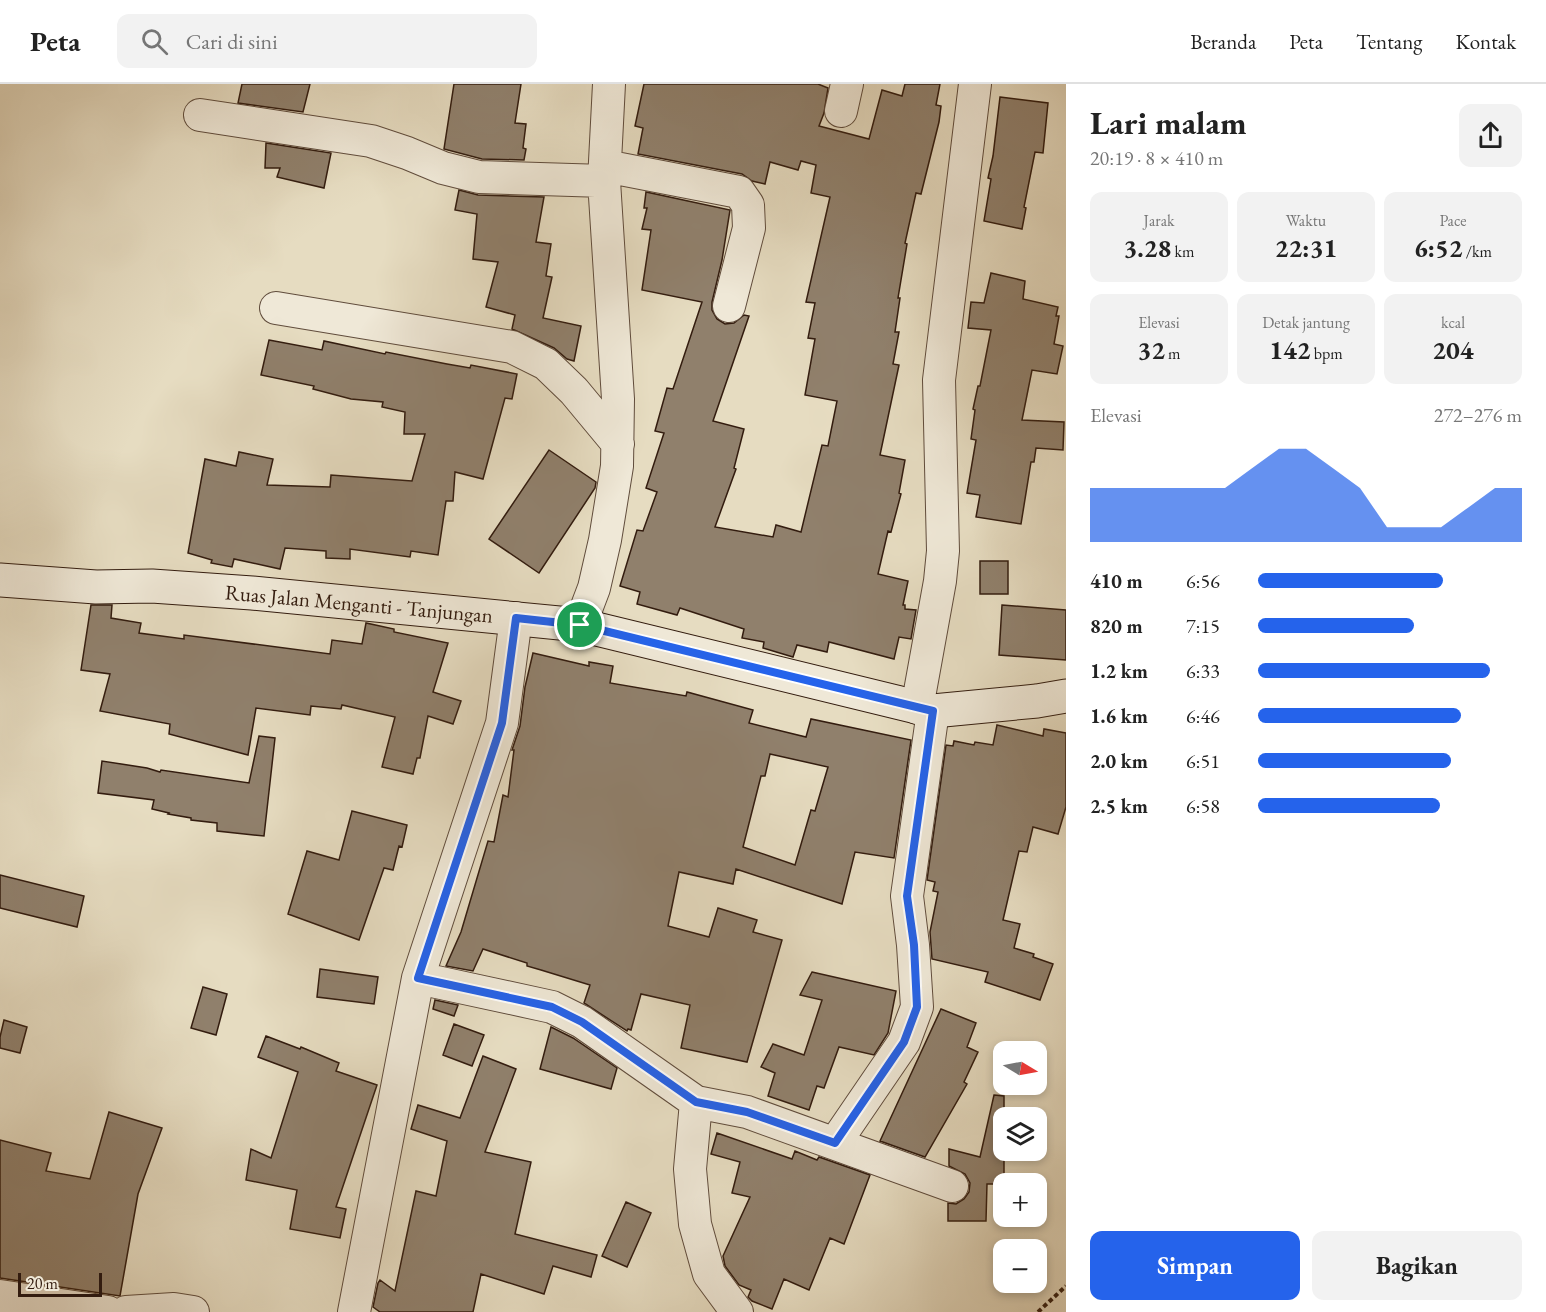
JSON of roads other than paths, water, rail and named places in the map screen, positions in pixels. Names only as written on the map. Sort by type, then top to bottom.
[{"type":"main road","name":"Ruas Jalan Menganti - Tanjungan","points":[[0,580],[96,587],[152,586],[252,593],[580,625],[925,709],[1036,701],[1066,696]]},
{"type":"street","points":[[580,625],[594,588],[605,540],[617,466],[618,399],[604,173],[609,84]]},
{"type":"street","points":[[835,1143],[904,1042],[917,1007],[914,945],[907,896],[943,551],[939,380],[975,84]]},
{"type":"street","points":[[200,115],[371,141],[443,168],[479,177],[604,173],[739,192],[748,205],[750,228],[729,306]]},
{"type":"street","points":[[276,308],[512,347],[546,364],[573,391],[618,444]]},
{"type":"street","points":[[354,1312],[418,978],[502,723],[516,618]]},
{"type":"street","points":[[418,978],[552,1007],[582,1022],[696,1102],[747,1112],[952,1186]]},
{"type":"street","points":[[696,1102],[690,1169],[695,1224],[709,1274],[737,1312]]},
{"type":"street","points":[[0,1296],[108,1312]]},
{"type":"street","points":[[126,1312],[174,1309],[193,1312]]}]
